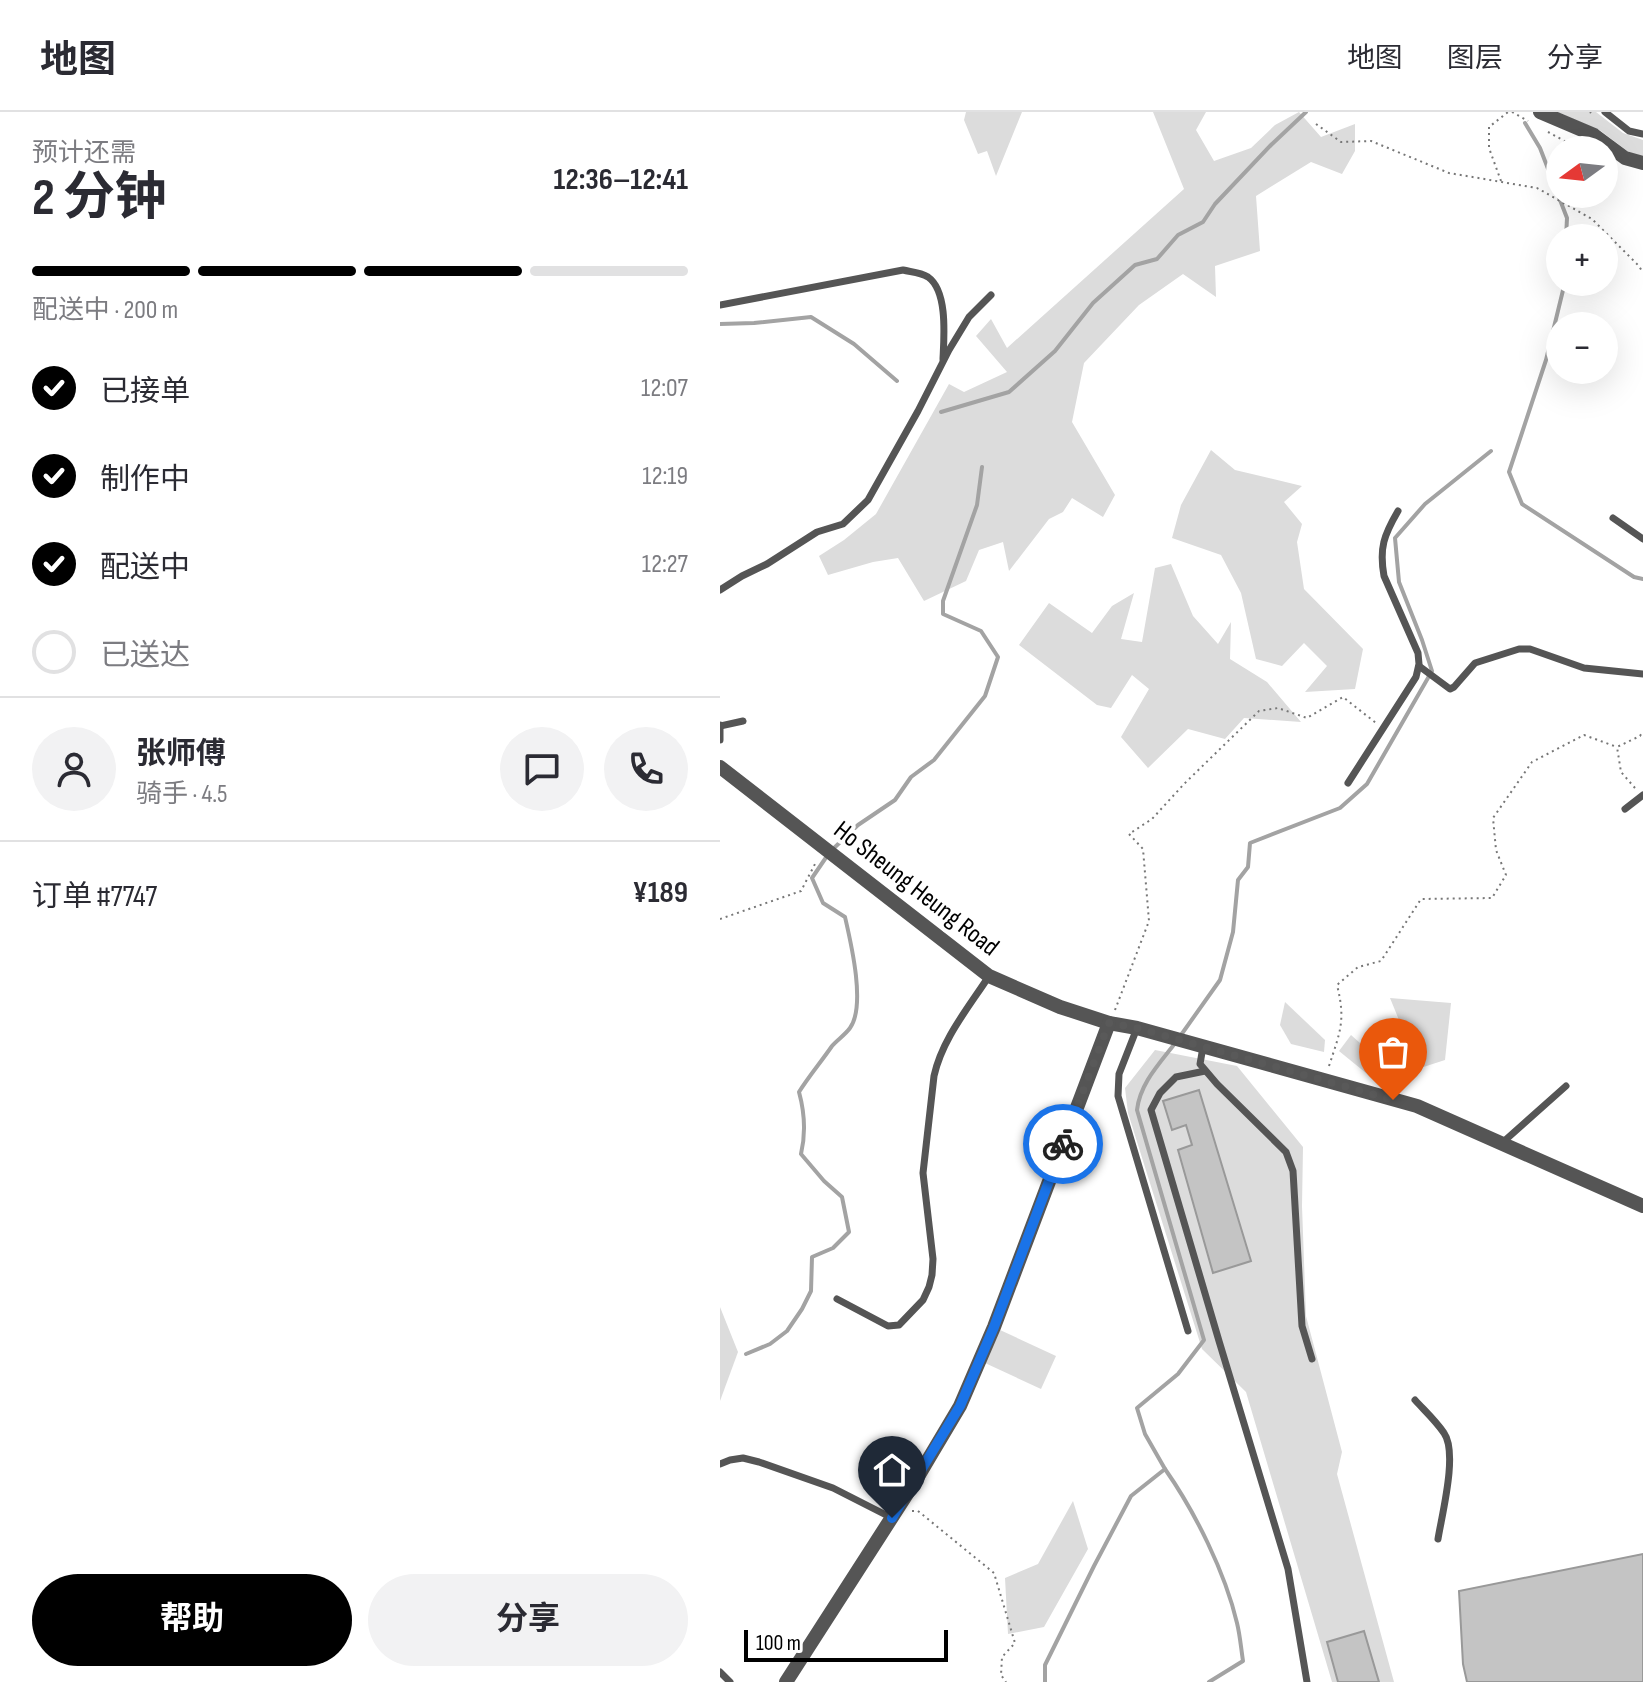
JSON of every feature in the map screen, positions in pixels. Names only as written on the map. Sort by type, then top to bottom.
[{"type":"street","points":[[1540,112],[1594,135],[1625,158],[1643,163]]},
{"type":"street","name":"Ho Sheung Heung Road","points":[[720,767],[989,976],[1060,1007],[1109,1023],[1137,1028],[1417,1106],[1643,1206]]},
{"type":"street","points":[[786,1682],[960,1406],[994,1327],[1109,1023]]},
{"type":"lane","points":[[1605,112],[1629,131],[1643,134]]},
{"type":"lane","points":[[720,305],[903,270],[918,273],[931,279],[940,294],[944,321],[943,361]]},
{"type":"lane","points":[[720,590],[817,532],[843,524],[868,500],[969,317],[991,295]]},
{"type":"lane","points":[[1348,783],[1416,677],[1419,666],[1418,653],[1384,576],[1382,563],[1386,534],[1398,511]]},
{"type":"lane","points":[[1613,518],[1643,539]]},
{"type":"lane","points":[[1419,666],[1450,689],[1475,663],[1519,649],[1530,649],[1584,668],[1643,674]]},
{"type":"lane","points":[[720,740],[720,726],[743,721]]},
{"type":"lane","points":[[1625,809],[1642,795]]},
{"type":"lane","points":[[837,1299],[893,1327],[899,1325],[923,1300],[929,1287],[933,1259],[923,1173],[936,1065],[945,1044],[989,976]]},
{"type":"lane","points":[[1137,1028],[1119,1074],[1118,1096],[1188,1331]]},
{"type":"lane","points":[[1203,1047],[1200,1064],[1205,1071],[1286,1152],[1293,1171],[1302,1326],[1312,1359]]},
{"type":"lane","points":[[1205,1071],[1176,1077],[1160,1093],[1151,1110],[1288,1569],[1307,1682]]},
{"type":"lane","points":[[1502,1143],[1566,1086]]},
{"type":"lane","points":[[1415,1400],[1445,1434],[1450,1446],[1450,1466],[1438,1539]]},
{"type":"lane","points":[[720,1464],[743,1458],[759,1462],[833,1488],[894,1515]]},
{"type":"lane","points":[[720,1672],[730,1682]]},
{"type":"path","points":[[1501,182],[1489,148],[1489,127],[1508,112]]},
{"type":"path","points":[[1316,124],[1341,142],[1371,141],[1449,173],[1537,188],[1592,219],[1643,273]]},
{"type":"path","points":[[1109,1023],[1149,921],[1143,849],[1129,834],[1152,819],[1259,711],[1278,708],[1307,718],[1343,697],[1383,728]]},
{"type":"path","points":[[1324,1081],[1341,1029],[1342,1005],[1337,985],[1358,967],[1381,961],[1421,899],[1492,898],[1506,875],[1496,850],[1493,818],[1532,762],[1584,735],[1617,747],[1640,736],[1643,731]]},
{"type":"path","points":[[1617,747],[1621,772],[1642,795]]},
{"type":"path","points":[[720,919],[801,891],[823,848]]},
{"type":"path","points":[[894,1515],[918,1511],[994,1573],[1015,1643],[1002,1657],[1001,1675],[1006,1682]]},
{"type":"shaded area","points":[[966,112],[1022,112],[996,176],[987,151],[978,154],[964,120]]},
{"type":"shaded area","points":[[1153,112],[1206,112],[1196,130],[1214,161],[1251,148],[1275,125],[1299,112],[1321,137],[1355,124],[1355,151],[1342,174],[1311,162],[1256,196],[1260,251],[1215,266],[1216,297],[1183,274],[1139,305],[1084,363],[1072,422],[1115,495],[1103,517],[1072,498],[1063,512],[1049,519],[1009,571],[1003,542],[979,550],[966,581],[924,601],[898,558],[828,575],[819,556],[876,514],[949,384],[964,392],[1007,372],[976,336],[991,319],[1007,348],[1184,189]]},
{"type":"shaded area","points":[[1557,112],[1596,112],[1623,133],[1643,140],[1643,156],[1630,153],[1618,144],[1618,136],[1608,136]]},
{"type":"shaded area","points":[[1211,450],[1235,470],[1302,486],[1284,502],[1302,524],[1297,542],[1304,589],[1363,649],[1355,689],[1305,692],[1327,666],[1304,643],[1282,666],[1256,659],[1241,593],[1221,555],[1172,538],[1181,505]]},
{"type":"shaded area","points":[[1171,564],[1193,616],[1218,644],[1231,622],[1230,659],[1267,682],[1301,722],[1244,718],[1225,739],[1188,729],[1148,768],[1121,737],[1149,689],[1132,675],[1111,708],[1097,705],[1019,645],[1049,603],[1092,633],[1112,606],[1134,593],[1121,639],[1142,642],[1155,568]]},
{"type":"shaded area","points":[[1390,998],[1451,1003],[1445,1060],[1377,1082],[1339,1051],[1351,1035],[1369,1051],[1382,1033],[1395,1060],[1408,1042]]},
{"type":"shaded area","points":[[1285,1002],[1325,1040],[1324,1052],[1291,1044],[1280,1025]]},
{"type":"shaded area","points":[[1155,1050],[1237,1066],[1303,1147],[1306,1316],[1342,1452],[1337,1474],[1394,1682],[1332,1682],[1246,1392],[1202,1349],[1128,1113],[1125,1088]]},
{"type":"shaded area","points":[[720,1307],[738,1352],[720,1401]]},
{"type":"shaded area","points":[[1000,1330],[1056,1356],[1041,1389],[985,1363]]},
{"type":"shaded area","points":[[1073,1501],[1088,1549],[1044,1627],[1008,1634],[1005,1578],[1038,1564]]},
{"type":"building","points":[[1199,1090],[1251,1261],[1213,1273],[1178,1150],[1192,1145],[1186,1125],[1172,1130],[1163,1101]]},
{"type":"building","points":[[1643,1554],[1643,1682],[1467,1682],[1463,1664],[1459,1591]]},
{"type":"building","points":[[1364,1631],[1379,1682],[1338,1682],[1327,1642]]},
{"type":"waterway","points":[[941,412],[1009,392],[1055,351],[1093,303],[1135,265],[1157,259],[1178,235],[1203,222],[1215,204],[1306,112]]},
{"type":"waterway","points":[[1525,123],[1540,148],[1567,224]]},
{"type":"waterway","points":[[1562,296],[1546,360],[1509,472],[1522,504],[1634,577],[1643,579]]},
{"type":"waterway","points":[[720,324],[811,317],[854,344],[897,381]]},
{"type":"waterway","points":[[1181,1035],[1220,980],[1233,932],[1238,880],[1248,867],[1250,843],[1340,808],[1367,784],[1432,671],[1399,582],[1395,538],[1425,504],[1491,451]]},
{"type":"waterway","points":[[833,849],[858,825],[895,800],[911,777],[934,760],[985,696],[998,657],[981,631],[943,614],[943,601],[977,505],[982,467]]},
{"type":"waterway","points":[[746,1354],[770,1344],[787,1331],[811,1291],[812,1257],[833,1248],[849,1232],[842,1197],[801,1154],[804,1123],[799,1092],[832,1046],[850,1028],[857,1005],[856,974],[845,917],[823,903],[812,878],[827,856]]},
{"type":"waterway","points":[[1045,1682],[1045,1665],[1131,1496],[1165,1469],[1145,1434],[1137,1408],[1178,1374],[1204,1340],[1137,1110],[1146,1082],[1176,1042]]},
{"type":"waterway","points":[[1165,1469],[1208,1543],[1225,1583],[1238,1628],[1243,1661],[1209,1682]]},
{"type":"way so far","points":[[1063,1144],[1109,1023],[1137,1028],[1393,1100]]},
{"type":"route","points":[[892,1518],[960,1406],[994,1327],[1063,1144]]}]
